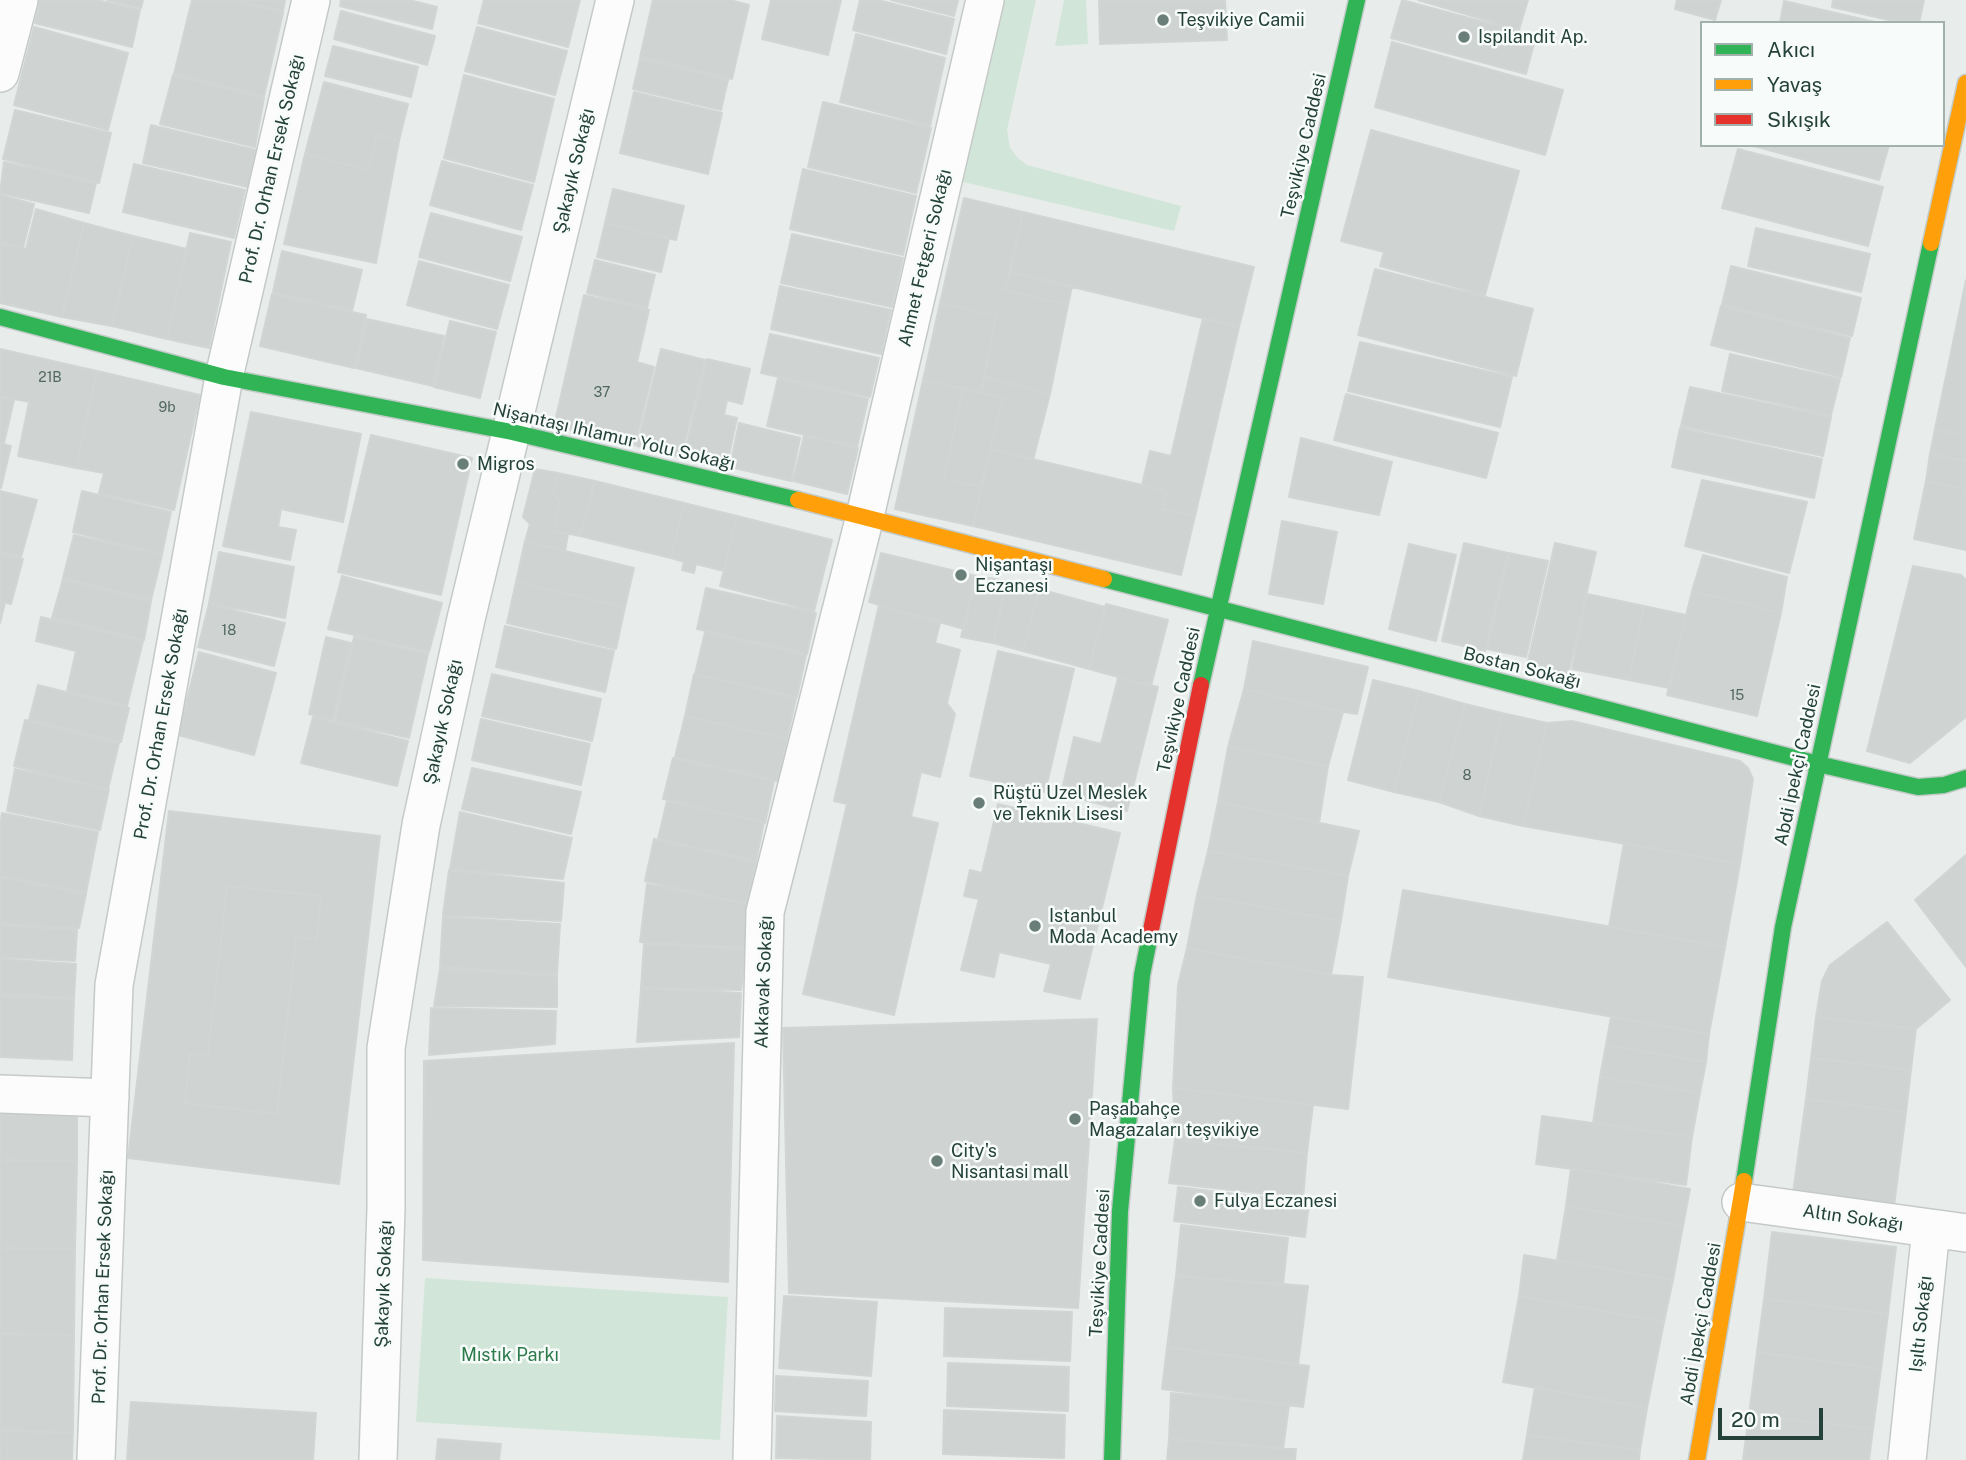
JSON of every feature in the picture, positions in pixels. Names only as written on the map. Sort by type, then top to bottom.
[{"type":"street","points":[[0,73],[19,0]]},
{"type":"street","name":"Prof. Dr. Orhan Ersek Sokağı","points":[[96,1460],[114,985],[224,377],[311,0]]},
{"type":"street","name":"Şakayık Sokağı","points":[[378,1460],[386,1209],[386,1048],[421,825],[466,619],[615,0]]},
{"type":"street","name":"Ahmet Fetgeri Sokağı","points":[[865,516],[985,0]]},
{"type":"street","name":"Teşvikiye Caddesi","points":[[1112,1460],[1121,1211],[1142,975],[1217,609],[1357,0]]},
{"type":"street","name":"Abdi İpekçi Caddesi","points":[[1697,1460],[1741,1202],[1783,927],[1966,83]]},
{"type":"street","name":"Nişantaşı Ihlamur Yolu Sokağı","points":[[0,317],[224,377],[512,432],[865,516],[1217,609]]},
{"type":"street","name":"Akkavak Sokağı","points":[[752,1460],[765,912],[865,516]]},
{"type":"street","name":"Bostan Sokağı","points":[[1217,609],[1818,764],[1918,787],[1944,785],[1966,778]]},
{"type":"street","points":[[0,1094],[110,1098]]},
{"type":"street","name":"Altın Sokağı","points":[[1741,1202],[1948,1231]]},
{"type":"street","name":"Işıltı Sokağı","points":[[1907,1460],[1948,1231]]},
{"type":"green space","points":[[1003,0],[1036,0],[1007,130],[1010,148],[1027,165],[1181,206],[1174,231],[959,181]]},
{"type":"green space","points":[[1064,0],[1086,0],[1088,44],[1055,46]]},
{"type":"green space","name":"Mıstık Parkı","points":[[425,1278],[728,1297],[720,1440],[416,1422]]},
{"type":"building","points":[[40,0],[97,0],[140,10],[132,47],[35,23]]},
{"type":"building","points":[[107,0],[143,0],[141,8]]},
{"type":"building","points":[[192,0],[230,0],[283,13],[264,96],[174,74]]},
{"type":"building","points":[[235,0],[285,0],[283,11]]},
{"type":"building","points":[[341,0],[409,0],[437,7],[432,29],[340,6]]},
{"type":"building","points":[[484,0],[580,0],[568,47],[478,23]]},
{"type":"building","points":[[653,0],[730,0],[749,5],[732,79],[640,57]]},
{"type":"building","points":[[771,0],[841,0],[828,55],[762,39]]},
{"type":"building","points":[[860,0],[878,0],[954,19],[946,54],[853,30]]},
{"type":"building","points":[[891,0],[958,0],[954,16]]},
{"type":"building","name":"Teşvikiye Camii","points":[[1099,0],[1225,0],[1227,40],[1100,44]]},
{"type":"building","name":"Ispilandit Ap.","points":[[1402,0],[1536,36],[1526,74],[1391,38]]},
{"type":"building","points":[[1418,0],[1528,0],[1519,30]]},
{"type":"building","points":[[1677,0],[1721,0],[1715,20],[1675,9]]},
{"type":"building","points":[[1833,0],[1924,0],[1919,21],[1893,21],[1832,7]]},
{"type":"building","points":[[1784,1],[1870,21],[1780,21]]},
{"type":"building","points":[[341,11],[435,36],[427,65],[334,39]]},
{"type":"building","points":[[34,27],[128,53],[108,130],[14,105]]},
{"type":"building","points":[[477,27],[567,51],[555,95],[465,71]]},
{"type":"building","points":[[856,34],[945,58],[930,126],[840,102]]},
{"type":"building","points":[[1392,42],[1563,90],[1545,155],[1375,107]]},
{"type":"building","points":[[333,46],[418,67],[411,97],[325,76]]},
{"type":"building","points":[[640,59],[728,80],[721,110],[633,89]]},
{"type":"building","points":[[173,75],[264,98],[255,147],[160,124]]},
{"type":"building","points":[[464,75],[554,99],[534,182],[444,158]]},
{"type":"building","points":[[324,82],[408,104],[399,141],[377,135],[368,170],[305,154]]},
{"type":"building","points":[[634,92],[722,113],[708,174],[620,153]]},
{"type":"building","points":[[823,102],[931,128],[916,193],[808,167]]},
{"type":"building","points":[[15,110],[111,133],[99,183],[3,159]]},
{"type":"building","points":[[151,125],[256,150],[248,187],[143,163]]},
{"type":"building","points":[[1371,130],[1519,171],[1485,295],[1380,266],[1384,252],[1341,241]]},
{"type":"building","points":[[377,135],[399,141],[376,263],[284,244],[305,154],[368,170]]},
{"type":"building","points":[[1757,147],[1888,147],[1879,180]]},
{"type":"building","points":[[1738,149],[1883,187],[1868,246],[1722,208]]},
{"type":"building","points":[[442,161],[533,185],[521,230],[430,205]]},
{"type":"building","points":[[4,162],[96,183],[89,213],[0,193]]},
{"type":"building","points":[[134,164],[245,190],[234,238],[123,212]]},
{"type":"building","points":[[803,169],[916,196],[903,255],[790,229]]},
{"type":"building","points":[[613,189],[684,206],[676,240],[605,223]]},
{"type":"building","points":[[0,195],[34,204],[23,248],[0,242]]},
{"type":"building","points":[[964,198],[1023,212],[1005,290],[1068,305],[1050,394],[985,377],[996,316],[940,303]]},
{"type":"building","points":[[36,209],[84,223],[62,317],[0,303],[0,243],[26,249]]},
{"type":"building","points":[[1023,212],[1254,267],[1239,327],[1010,272]]},
{"type":"building","points":[[431,213],[522,237],[510,281],[419,257]]},
{"type":"building","points":[[84,223],[133,236],[112,326],[62,317]]},
{"type":"building","points":[[605,223],[669,238],[661,272],[597,257]]},
{"type":"building","points":[[1756,228],[1870,254],[1861,292],[1748,266]]},
{"type":"building","points":[[190,233],[231,242],[209,348],[167,339]]},
{"type":"building","points":[[792,234],[903,258],[892,307],[781,283]]},
{"type":"building","points":[[133,236],[187,249],[167,339],[112,326]]},
{"type":"building","points":[[282,251],[362,270],[352,311],[273,292]]},
{"type":"building","points":[[595,260],[655,275],[647,308],[587,293]]},
{"type":"building","points":[[419,261],[509,285],[497,329],[407,305]]},
{"type":"building","points":[[1731,266],[1861,298],[1852,336],[1722,305]]},
{"type":"building","points":[[1375,269],[1533,309],[1516,376],[1358,335]]},
{"type":"building","points":[[1010,272],[1072,286],[1068,305],[1005,290]]},
{"type":"building","points":[[1966,280],[1966,436],[1935,429]]},
{"type":"building","points":[[780,286],[891,310],[881,354],[771,329]]},
{"type":"building","points":[[272,294],[366,315],[354,368],[260,346]]},
{"type":"building","points":[[584,295],[649,310],[637,362],[654,367],[635,445],[554,426]]},
{"type":"building","points":[[940,303],[996,316],[981,392],[923,380]]},
{"type":"building","points":[[1721,306],[1850,338],[1841,377],[1711,345]]},
{"type":"building","points":[[1203,318],[1239,327],[1195,516],[1162,509],[1167,491],[1142,485],[1150,451],[1171,456]]},
{"type":"building","points":[[367,319],[444,336],[433,386],[356,368]]},
{"type":"building","points":[[450,321],[496,332],[480,398],[434,387]]},
{"type":"building","points":[[770,334],[879,358],[870,397],[761,373]]},
{"type":"building","points":[[1360,342],[1512,377],[1500,427],[1348,391]]},
{"type":"building","points":[[0,349],[97,371],[76,468],[18,456],[29,402],[0,396]]},
{"type":"building","points":[[661,349],[705,360],[681,457],[637,446]]},
{"type":"building","points":[[1730,354],[1840,379],[1831,415],[1722,391]]},
{"type":"building","points":[[707,359],[750,369],[742,404],[727,400],[724,415],[737,418],[727,465],[684,455]]},
{"type":"building","points":[[97,371],[200,395],[174,510],[99,493],[104,473],[76,468]]},
{"type":"building","points":[[985,377],[1050,394],[1033,460],[990,449],[1003,398],[981,392]]},
{"type":"building","points":[[778,378],[868,399],[857,447],[767,426]]},
{"type":"building","points":[[923,380],[963,389],[944,479],[981,487],[973,526],[895,509]]},
{"type":"building","points":[[1690,387],[1831,417],[1823,456],[1681,426]]},
{"type":"building","points":[[963,389],[1003,398],[981,487],[944,479]]},
{"type":"building","points":[[1346,394],[1498,433],[1486,478],[1334,440]]},
{"type":"building","points":[[0,397],[14,400],[4,443],[0,442]]},
{"type":"building","points":[[251,412],[361,434],[343,522],[281,509],[278,527],[296,530],[290,560],[223,546]]},
{"type":"building","points":[[739,423],[800,438],[791,481],[730,467]]},
{"type":"building","points":[[1680,428],[1822,459],[1814,498],[1672,467]]},
{"type":"building","points":[[1935,429],[1966,436],[1966,461],[1930,454]]},
{"type":"building","points":[[371,435],[472,458],[441,595],[338,572]]},
{"type":"building","points":[[804,436],[858,448],[847,494],[793,481]]},
{"type":"building","points":[[1301,438],[1392,462],[1379,515],[1289,497]]},
{"type":"building","points":[[0,443],[11,446],[1,488],[0,488]]},
{"type":"building","points":[[990,449],[1167,491],[1162,509],[1195,516],[1181,575],[973,526]]},
{"type":"building","points":[[1930,454],[1966,461],[1966,489],[1926,481]]},
{"type":"building","points":[[535,469],[558,473],[553,493],[559,501],[554,531],[568,534],[565,551],[525,541],[530,524],[523,517]]},
{"type":"building","points":[[558,473],[595,481],[580,536],[554,531],[559,501],[553,493]]},
{"type":"building","points":[[1702,480],[1807,502],[1789,573],[1685,546]]},
{"type":"building","points":[[595,481],[684,503],[671,558],[580,536]]},
{"type":"building","points":[[1926,481],[1966,489],[1966,550],[1914,539]]},
{"type":"building","points":[[0,491],[37,500],[21,557],[0,552]]},
{"type":"building","points":[[82,491],[171,512],[162,554],[73,532]]},
{"type":"building","points":[[684,503],[737,516],[724,571],[696,564],[694,573],[682,570],[684,562],[671,558]]},
{"type":"building","points":[[737,516],[832,540],[814,611],[720,586]]},
{"type":"building","points":[[1282,521],[1337,532],[1323,604],[1269,594]]},
{"type":"building","points":[[74,535],[162,555],[151,600],[63,578]]},
{"type":"building","points":[[525,541],[634,568],[625,607],[516,582]]},
{"type":"building","points":[[1464,543],[1508,553],[1485,651],[1442,641]]},
{"type":"building","points":[[1555,543],[1596,552],[1568,675],[1527,665]]},
{"type":"building","points":[[1409,544],[1456,555],[1436,641],[1389,629]]},
{"type":"building","points":[[219,552],[294,567],[285,618],[209,603]]},
{"type":"building","points":[[0,553],[23,559],[11,604],[0,601]]},
{"type":"building","points":[[881,553],[976,576],[964,629],[869,602]]},
{"type":"building","points":[[1509,553],[1548,561],[1526,657],[1487,649]]},
{"type":"building","points":[[1703,555],[1787,577],[1781,613],[1692,591]]},
{"type":"building","points":[[1913,566],[1961,575],[1966,580],[1966,717],[1910,763],[1867,751]]},
{"type":"building","points":[[342,576],[442,603],[429,652],[328,629]]},
{"type":"building","points":[[976,576],[1007,581],[993,643],[961,637]]},
{"type":"building","points":[[63,579],[151,601],[144,640],[52,618]]},
{"type":"building","points":[[1007,581],[1039,589],[1023,651],[993,643]]},
{"type":"building","points":[[516,582],[625,607],[616,649],[507,623]]},
{"type":"building","points":[[706,588],[816,613],[807,654],[697,629]]},
{"type":"building","points":[[1039,589],[1105,607],[1089,669],[1023,651]]},
{"type":"building","points":[[1692,591],[1781,613],[1757,716],[1667,695]]},
{"type":"building","points":[[1587,594],[1644,606],[1629,680],[1572,669]]},
{"type":"building","points":[[0,602],[5,603],[0,623]]},
{"type":"building","points":[[209,604],[285,623],[274,666],[198,647]]},
{"type":"building","points":[[1106,604],[1168,620],[1151,686],[1089,669]]},
{"type":"building","points":[[879,605],[940,623],[935,643],[960,650],[947,703],[955,714],[940,777],[921,772],[911,817],[938,823],[894,1015],[803,994],[847,804],[834,801]]},
{"type":"building","points":[[1644,606],[1686,615],[1669,688],[1629,680]]},
{"type":"building","points":[[41,617],[143,641],[127,706],[67,691],[76,651],[36,641]]},
{"type":"building","points":[[505,626],[614,651],[605,692],[496,667]]},
{"type":"building","points":[[705,632],[806,655],[797,697],[695,674]]},
{"type":"building","points":[[326,637],[351,643],[333,720],[309,714]]},
{"type":"building","points":[[354,637],[428,654],[409,738],[335,721]]},
{"type":"building","points":[[1253,641],[1368,667],[1357,714],[1244,689]]},
{"type":"building","points":[[998,651],[1074,669],[1045,792],[970,776]]},
{"type":"building","points":[[199,652],[276,673],[254,755],[178,735]]},
{"type":"building","points":[[492,674],[601,699],[592,741],[482,716]]},
{"type":"building","points":[[694,674],[796,698],[787,739],[685,716]]},
{"type":"building","points":[[1118,678],[1158,687],[1127,811],[1061,794],[1074,737],[1101,744]]},
{"type":"building","points":[[1373,680],[1419,691],[1394,792],[1348,780]]},
{"type":"building","points":[[38,685],[129,708],[121,742],[29,720]]},
{"type":"building","points":[[1244,689],[1343,712],[1328,766],[1228,747]]},
{"type":"building","points":[[1419,691],[1465,704],[1439,802],[1394,792]]},
{"type":"building","points":[[1465,704],[1502,713],[1479,816],[1439,802]]},
{"type":"building","points":[[1502,713],[1547,723],[1523,826],[1479,816]]},
{"type":"building","points":[[685,716],[787,739],[777,781],[675,757]]},
{"type":"building","points":[[313,717],[408,741],[397,786],[301,763]]},
{"type":"building","points":[[481,719],[590,744],[581,785],[472,760]]},
{"type":"building","points":[[25,720],[119,743],[108,789],[14,766]]},
{"type":"building","points":[[1572,721],[1740,761],[1748,768],[1753,779],[1740,864],[1523,826],[1547,723]]},
{"type":"building","points":[[1228,747],[1328,766],[1319,823],[1218,802]]},
{"type":"building","points":[[673,758],[774,781],[765,823],[663,799]]},
{"type":"building","points":[[472,768],[581,792],[571,834],[462,809]]},
{"type":"building","points":[[15,769],[109,789],[100,830],[7,811]]},
{"type":"building","points":[[667,801],[764,822],[756,861],[658,839]]},
{"type":"building","points":[[1218,802],[1359,831],[1348,876],[1208,851]]},
{"type":"building","name":"Istanbul Moda Academy","points":[[998,804],[1120,833],[1080,999],[1044,991],[1051,964],[999,952],[994,977],[961,970],[979,899],[964,896],[970,870],[982,873]]},
{"type":"building","points":[[169,811],[380,836],[339,1184],[128,1158]],"holes":[[[227,886],[321,896],[317,939],[296,937],[277,1114],[185,1103],[190,1054],[208,1055]]]},
{"type":"building","points":[[460,812],[572,838],[563,879],[450,869]]},
{"type":"building","points":[[2,813],[98,832],[86,893],[0,876]]},
{"type":"building","points":[[654,839],[756,862],[746,904],[645,881]]},
{"type":"building","points":[[1624,843],[1740,864],[1725,947],[1609,927]]},
{"type":"building","points":[[1208,851],[1348,876],[1341,921],[1197,895]]},
{"type":"building","points":[[1966,855],[1966,967],[1915,900]]},
{"type":"building","points":[[449,870],[564,883],[561,921],[443,915]]},
{"type":"building","points":[[0,877],[86,894],[79,928],[0,924]]},
{"type":"building","points":[[647,884],[747,904],[747,948],[640,942]]},
{"type":"building","points":[[227,886],[321,896],[317,939],[296,937],[277,1114],[185,1103],[190,1054],[208,1055]]},
{"type":"building","points":[[1403,890],[1725,947],[1709,1034],[1388,977]]},
{"type":"building","points":[[1197,895],[1341,921],[1331,975],[1187,948]]},
{"type":"building","points":[[443,917],[560,924],[557,974],[440,967]]},
{"type":"building","points":[[1887,922],[1950,1000],[1916,1029],[1816,1017],[1822,981],[1830,965]]},
{"type":"building","points":[[0,925],[77,930],[75,961],[0,957]]},
{"type":"building","points":[[644,944],[746,949],[741,990],[641,988]]},
{"type":"building","points":[[1187,948],[1331,975],[1363,977],[1348,1109],[1173,1088],[1178,985]]},
{"type":"building","points":[[0,959],[76,964],[74,998],[0,994]]},
{"type":"building","points":[[440,969],[557,976],[557,1007],[434,1006]]},
{"type":"building","points":[[641,988],[741,993],[739,1037],[637,1042]]},
{"type":"building","points":[[0,996],[74,999],[72,1060],[0,1057]]},
{"type":"building","points":[[431,1008],[556,1011],[555,1044],[429,1055]]},
{"type":"building","points":[[1611,1017],[1709,1034],[1706,1062],[1606,1045]]},
{"type":"building","points":[[1816,1017],[1916,1029],[1911,1070],[1811,1058]]},
{"type":"building","name":"City's Nisantasi mall","points":[[1097,1019],[1078,1308],[789,1293],[783,1028]]},
{"type":"building","points":[[734,1043],[728,1282],[423,1260],[424,1061]]},
{"type":"building","points":[[1606,1045],[1706,1062],[1700,1093],[1600,1077]]},
{"type":"building","points":[[1811,1058],[1911,1070],[1906,1112],[1806,1099]]},
{"type":"building","points":[[1600,1077],[1700,1093],[1692,1137],[1593,1123]]},
{"type":"building","points":[[1173,1088],[1313,1105],[1307,1153],[1175,1140]]},
{"type":"building","points":[[1806,1099],[1906,1112],[1894,1206],[1793,1193]]},
{"type":"building","points":[[77,1113],[77,1161],[0,1160],[0,1115]]},
{"type":"building","points":[[1542,1116],[1692,1137],[1686,1185],[1536,1164]]},
{"type":"building","points":[[1175,1140],[1307,1153],[1303,1198],[1169,1183]]},
{"type":"building","points":[[0,1160],[77,1161],[75,1249],[0,1248]]},
{"type":"building","points":[[1571,1168],[1690,1189],[1683,1226],[1566,1206]]},
{"type":"building","points":[[1178,1187],[1309,1203],[1305,1237],[1174,1221]]},
{"type":"building","points":[[1566,1206],[1683,1226],[1673,1280],[1557,1260]]},
{"type":"building","points":[[1181,1225],[1288,1238],[1283,1285],[1176,1276]]},
{"type":"building","points":[[1772,1232],[1896,1247],[1888,1314],[1764,1299]]},
{"type":"building","points":[[0,1248],[75,1249],[74,1335],[0,1333]]},
{"type":"building","points":[[1524,1255],[1673,1280],[1664,1322],[1519,1296]]},
{"type":"building","points":[[1176,1276],[1308,1286],[1298,1365],[1167,1347]]},
{"type":"building","points":[[784,1296],[877,1302],[871,1376],[779,1368]]},
{"type":"building","points":[[1519,1296],[1664,1322],[1647,1408],[1503,1382]]},
{"type":"building","points":[[1764,1299],[1888,1314],[1881,1369],[1757,1352]]},
{"type":"building","points":[[945,1308],[1072,1312],[1070,1361],[944,1356]]},
{"type":"building","points":[[0,1334],[74,1335],[73,1433],[0,1429]]},
{"type":"building","points":[[1167,1347],[1309,1366],[1303,1407],[1162,1389]]},
{"type":"building","points":[[1757,1352],[1881,1369],[1873,1429],[1749,1415]]},
{"type":"building","points":[[948,1363],[1069,1367],[1068,1411],[947,1406]]},
{"type":"building","points":[[776,1376],[868,1381],[866,1416],[775,1411]]},
{"type":"building","points":[[1535,1387],[1647,1408],[1640,1450],[1527,1435]]},
{"type":"building","points":[[1171,1393],[1289,1405],[1283,1449],[1169,1439]]},
{"type":"building","points":[[131,1402],[316,1413],[313,1460],[127,1460]]},
{"type":"building","points":[[944,1410],[1065,1415],[1064,1458],[943,1454]]},
{"type":"building","points":[[1749,1415],[1873,1429],[1869,1460],[1743,1460]]},
{"type":"building","points":[[777,1416],[871,1422],[870,1460],[776,1458]]},
{"type":"building","points":[[0,1430],[8,1431],[7,1460],[0,1460]]},
{"type":"building","points":[[8,1431],[73,1433],[72,1460],[7,1460]]},
{"type":"building","points":[[1527,1435],[1640,1450],[1639,1460],[1523,1460]]},
{"type":"building","points":[[438,1439],[501,1444],[499,1460],[436,1460]]},
{"type":"building","points":[[1169,1439],[1296,1449],[1295,1460],[1167,1460]]},
{"type":"traffic: fast","points":[[1201,685],[1357,0]]},
{"type":"traffic: fast","points":[[1744,1181],[1783,927],[1931,243]]},
{"type":"traffic: fast","points":[[0,317],[224,377],[512,432],[798,500]]},
{"type":"traffic: fast","points":[[1104,579],[1818,764],[1918,787],[1944,785],[1966,778]]},
{"type":"traffic: fast","points":[[1112,1460],[1120,1211],[1142,975],[1151,930]]},
{"type":"traffic: slow","points":[[1931,243],[1966,83]]},
{"type":"traffic: slow","points":[[798,500],[1104,579]]},
{"type":"traffic: slow","points":[[1697,1460],[1744,1181]]},
{"type":"traffic: jam","points":[[1151,930],[1201,685]]},
{"type":"place","name":"Teşvikiye Camii","points":[[1163,20]]},
{"type":"place","name":"Ispilandit Ap.","points":[[1464,37]]},
{"type":"place","name":"Migros","points":[[463,464]]},
{"type":"place","name":"Nişantaşı Eczanesi","points":[[961,575]]},
{"type":"place","name":"Rüştü Uzel Meslek ve Teknik Lisesi","points":[[979,803]]},
{"type":"place","name":"Istanbul Moda Academy","points":[[1035,926]]},
{"type":"place","name":"Paşabahçe Magazaları teşvikiye","points":[[1075,1119]]},
{"type":"place","name":"City's Nisantasi mall","points":[[937,1161]]},
{"type":"place","name":"Fulya Eczanesi","points":[[1200,1201]]}]
